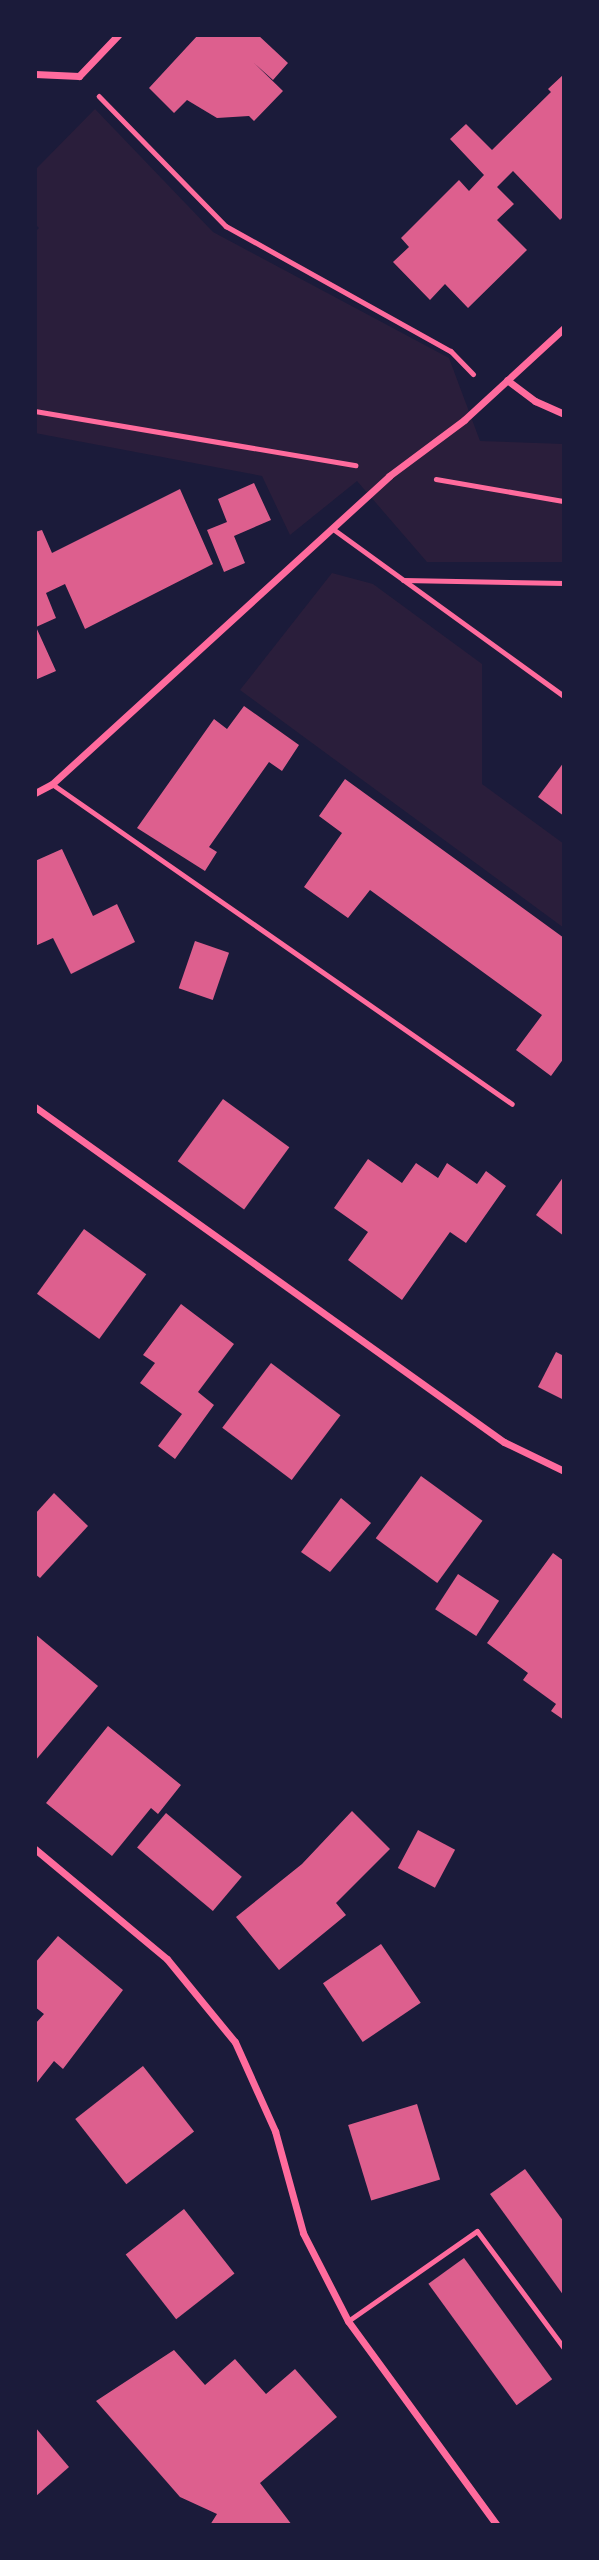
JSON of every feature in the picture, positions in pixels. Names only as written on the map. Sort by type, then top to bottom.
[{"type":"street","points":[[35,74],[79,76],[118,35]]},
{"type":"street","points":[[35,793],[52,783],[394,472],[491,394],[564,328]]},
{"type":"street","points":[[507,380],[535,401],[564,414]]},
{"type":"street","points":[[35,1107],[504,1442],[564,1471]]},
{"type":"street","points":[[35,1849],[167,1959],[235,2042],[275,2131],[303,2233],[348,2322],[497,2525]]},
{"type":"lane","points":[[332,529],[564,696]]},
{"type":"lane","points":[[403,580],[564,583]]},
{"type":"lane","points":[[52,783],[512,1104]]},
{"type":"lane","points":[[348,2322],[477,2231],[564,2348]]},
{"type":"path","points":[[79,76],[226,226],[451,351],[491,394]]},
{"type":"path","points":[[35,411],[564,501]]},
{"type":"shaded area","points":[[95,109],[213,232],[449,358],[480,441],[564,444],[564,562],[427,562],[357,481],[290,535],[262,476],[35,433],[35,232],[39,228],[35,224],[35,170]]},
{"type":"shaded area","points":[[332,573],[373,584],[482,664],[482,784],[564,844],[564,928],[240,690]]},
{"type":"building","points":[[198,35],[258,35],[288,63],[273,80],[254,63],[283,91],[254,121],[249,116],[217,118],[187,100],[174,113],[149,88]]},
{"type":"building","points":[[564,74],[564,216],[560,220],[513,171],[497,187],[514,204],[497,220],[527,250],[468,308],[445,284],[430,300],[393,262],[409,247],[401,238],[459,180],[469,191],[484,175],[450,139],[466,124],[492,150],[551,92],[548,89]]},
{"type":"building","points":[[254,483],[271,520],[234,536],[245,563],[224,572],[207,530],[227,522],[218,499]]},
{"type":"building","points":[[180,489],[213,564],[85,629],[65,584],[46,593],[56,618],[36,627],[56,671],[35,680],[35,532],[42,530],[52,553]]},
{"type":"building","points":[[244,706],[299,745],[282,771],[269,762],[209,847],[217,852],[205,871],[137,828],[214,719],[227,729]]},
{"type":"building","points":[[564,762],[564,816],[538,797]]},
{"type":"building","points":[[345,779],[564,938],[564,1058],[551,1076],[516,1050],[542,1015],[370,890],[348,918],[304,887],[342,833],[319,816]]},
{"type":"building","points":[[62,849],[93,916],[117,904],[135,942],[71,974],[53,938],[35,946],[35,861]]},
{"type":"building","points":[[195,941],[229,953],[213,1000],[179,988]]},
{"type":"building","points":[[223,1099],[289,1147],[244,1209],[178,1161]]},
{"type":"building","points":[[368,1159],[402,1183],[416,1163],[438,1178],[447,1163],[477,1184],[486,1171],[506,1186],[466,1243],[450,1232],[402,1300],[348,1260],[368,1232],[334,1208]]},
{"type":"building","points":[[564,1176],[564,1236],[536,1215]]},
{"type":"building","points":[[84,1229],[146,1274],[99,1339],[37,1294]]},
{"type":"building","points":[[181,1304],[234,1344],[198,1392],[214,1405],[175,1459],[158,1446],[182,1414],[140,1383],[155,1363],[143,1355]]},
{"type":"building","points":[[556,1352],[564,1356],[564,1400],[538,1387]]},
{"type":"building","points":[[271,1363],[340,1415],[292,1480],[222,1428]]},
{"type":"building","points":[[421,1476],[482,1521],[437,1583],[376,1538]]},
{"type":"building","points":[[54,1493],[88,1526],[40,1578],[35,1574],[35,1514]]},
{"type":"building","points":[[341,1498],[371,1523],[330,1572],[301,1552]]},
{"type":"building","points":[[553,1553],[564,1561],[564,1720],[551,1711],[556,1704],[523,1680],[528,1673],[487,1643]]},
{"type":"building","points":[[458,1574],[499,1601],[476,1636],[435,1609]]},
{"type":"building","points":[[35,1634],[98,1686],[35,1761]]},
{"type":"building","points":[[108,1726],[181,1785],[158,1814],[151,1808],[112,1856],[46,1803]]},
{"type":"building","points":[[352,1811],[390,1849],[336,1903],[346,1915],[279,1970],[236,1917],[302,1864]]},
{"type":"building","points":[[166,1813],[242,1877],[213,1911],[137,1847]]},
{"type":"building","points":[[418,1830],[455,1850],[435,1888],[398,1868]]},
{"type":"building","points":[[58,1936],[123,1990],[63,2069],[54,2061],[35,2085],[35,2024],[44,2014],[35,2007],[35,1963]]},
{"type":"building","points":[[381,1944],[421,2003],[363,2042],[323,1983]]},
{"type":"building","points":[[143,2066],[194,2131],[126,2184],[75,2119]]},
{"type":"building","points":[[417,2104],[440,2180],[371,2201],[348,2125]]},
{"type":"building","points":[[525,2169],[564,2222],[564,2296],[490,2194]]},
{"type":"building","points":[[184,2209],[234,2274],[176,2319],[126,2255]]},
{"type":"building","points":[[464,2258],[552,2379],[517,2405],[428,2284]]},
{"type":"building","points":[[174,2350],[205,2385],[235,2359],[266,2394],[295,2369],[337,2417],[260,2483],[292,2525],[210,2525],[217,2514],[180,2497],[96,2401]]},
{"type":"building","points":[[35,2427],[69,2467],[35,2497]]}]
